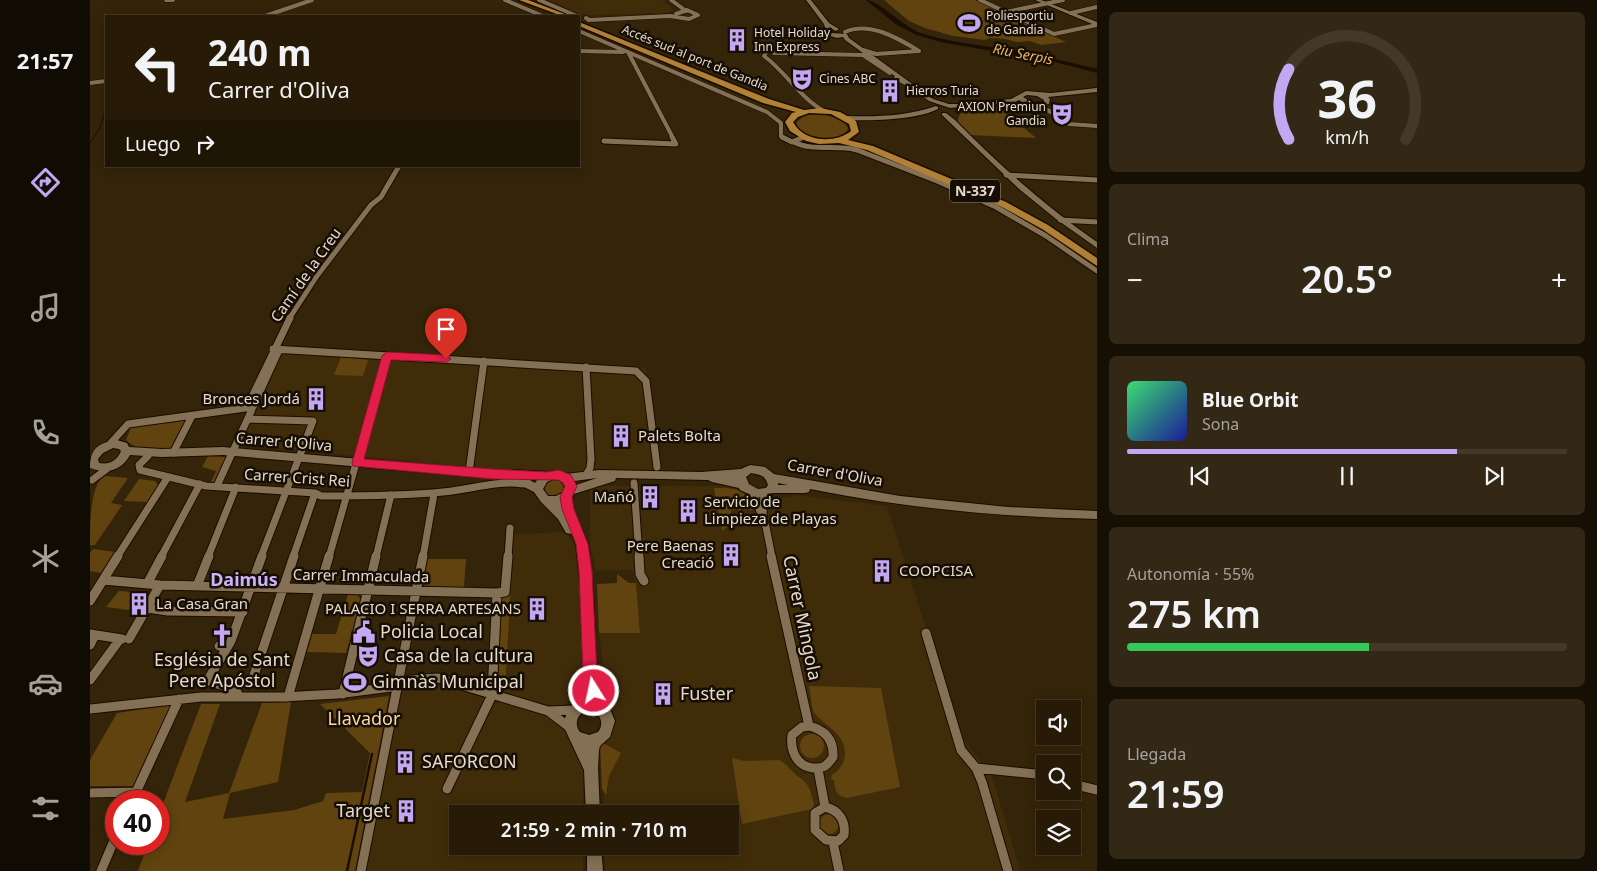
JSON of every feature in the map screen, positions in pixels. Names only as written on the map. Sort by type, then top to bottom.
[{"type":"highway","points":[[515,0],[552,15]]},
{"type":"highway","points":[[522,0],[559,15]]},
{"type":"highway","points":[[522,0],[564,15]]},
{"type":"highway","name":"Accés sud al port de Gandia","points":[[580,25],[766,101],[803,112],[824,110],[847,118],[854,132],[866,142],[1024,210],[1097,257]]},
{"type":"highway","name":"Accés sud al port de Gandia","points":[[580,25],[758,101],[790,119]]},
{"type":"highway","name":"Accés sud al port de Gandia","points":[[790,119],[803,112]]},
{"type":"highway","name":"Accés sud al port de Gandia","points":[[790,119],[789,125],[792,130],[804,137]]},
{"type":"highway","name":"N-337","points":[[842,140],[854,132]]},
{"type":"highway","name":"N-337","points":[[804,137],[827,142],[842,140],[870,148],[1003,204],[1045,227],[1097,263]]},
{"type":"main road","points":[[808,0],[828,27],[829,34],[837,32],[845,34],[847,40],[864,53],[874,56],[931,100],[948,105],[963,106],[1002,102],[1019,98],[1024,93],[1051,95],[1097,91]]},
{"type":"main road","points":[[1037,0],[1097,25]]},
{"type":"main road","points":[[837,32],[907,84],[943,114]]},
{"type":"main road","points":[[1019,98],[1034,105],[1046,104],[1097,91]]},
{"type":"main road","points":[[1038,94],[1046,104]]},
{"type":"main road","points":[[854,132],[861,124],[877,121],[930,113],[955,115],[1009,103],[1026,102]]},
{"type":"main road","points":[[847,118],[870,118],[928,112],[948,105]]},
{"type":"main road","points":[[948,105],[1006,176],[1060,220],[1097,246]]},
{"type":"main road","points":[[108,468],[94,459],[109,445]]},
{"type":"main road","name":"Carrer d'Oliva","points":[[109,445],[168,453]]},
{"type":"main road","points":[[120,462],[123,448]]},
{"type":"main road","name":"Carrer d'Oliva","points":[[108,468],[120,462],[168,453],[234,450],[299,455],[358,463],[470,469],[514,477],[542,494]]},
{"type":"main road","points":[[566,478],[588,471],[619,476],[701,476],[743,479],[755,468],[765,471],[772,477],[773,483],[768,491],[753,493],[743,479]]},
{"type":"main road","name":"Carrer d'Oliva","points":[[492,474],[547,476]]},
{"type":"main road","points":[[583,556],[563,517],[542,494],[540,482],[547,476],[559,475],[570,482],[568,509],[582,544],[587,591],[590,674],[600,708],[606,715],[608,725],[604,734],[595,741],[591,750],[590,770],[592,805]]},
{"type":"main road","points":[[542,494],[558,501],[568,494],[619,476]]},
{"type":"main road","name":"Carrer d'Oliva","points":[[772,477],[911,502],[980,510],[1097,516]]},
{"type":"main road","name":"Carrer d'Oliva","points":[[768,491],[800,489],[885,500],[893,499]]},
{"type":"main road","points":[[590,674],[578,708],[571,716],[574,733],[590,770]]},
{"type":"main road","points":[[578,708],[590,704],[600,708]]},
{"type":"main road","points":[[574,733],[586,742],[595,741]]},
{"type":"main road","points":[[594,855],[594,871]]},
{"type":"street","points":[[166,0],[173,0]]},
{"type":"street","points":[[268,15],[312,0]]},
{"type":"street","points":[[505,0],[541,15]]},
{"type":"street","points":[[539,0],[575,15]]},
{"type":"street","points":[[667,0],[678,14],[689,19],[698,15],[686,11],[671,0]]},
{"type":"street","points":[[980,0],[1058,34],[1097,25]]},
{"type":"street","points":[[985,3],[998,0]]},
{"type":"street","points":[[1006,12],[1063,0]]},
{"type":"street","points":[[1071,13],[1097,7]]},
{"type":"street","points":[[580,17],[589,20],[678,14],[686,11]]},
{"type":"street","points":[[837,32],[871,28],[919,51],[874,56]]},
{"type":"street","points":[[845,34],[852,29]]},
{"type":"street","points":[[580,31],[775,116],[781,123],[781,136],[801,147],[838,146],[857,150],[975,198],[1007,213],[1042,233],[1097,271]]},
{"type":"street","points":[[824,110],[812,105],[774,62],[764,56],[766,53],[764,51],[768,50],[774,53],[864,53],[890,73]]},
{"type":"street","points":[[580,51],[628,52]]},
{"type":"street","points":[[604,141],[676,144],[628,52]]},
{"type":"street","points":[[896,78],[907,84]]},
{"type":"street","points":[[90,83],[105,81]]},
{"type":"street","points":[[1046,104],[1069,124],[1097,126]]},
{"type":"street","points":[[794,142],[804,137]]},
{"type":"street","name":"Camí de la Creu","points":[[217,486],[248,419],[250,407],[301,299],[371,206],[381,197],[397,167]]},
{"type":"street","points":[[1006,176],[1097,180]]},
{"type":"street","points":[[1060,220],[1097,222]]},
{"type":"street","points":[[276,350],[631,370],[645,378],[657,467]]},
{"type":"street","points":[[288,697],[358,463],[387,356]]},
{"type":"street","points":[[470,469],[484,361]]},
{"type":"street","points":[[586,367],[591,457],[588,471]]},
{"type":"street","points":[[109,445],[128,424],[250,407]]},
{"type":"street","points":[[168,453],[192,416]]},
{"type":"street","points":[[239,697],[236,690],[209,680],[223,647],[231,641],[243,612],[313,421],[248,419]]},
{"type":"street","points":[[123,448],[125,427]]},
{"type":"street","name":"Carrer Crist Rei","points":[[148,456],[139,465],[142,471],[168,478],[217,486],[315,493],[321,496],[347,496],[434,494],[476,490],[513,482],[522,483],[542,494]]},
{"type":"street","points":[[91,481],[94,459]]},
{"type":"street","points":[[91,481],[108,468]]},
{"type":"street","points":[[90,601],[168,478]]},
{"type":"street","points":[[634,483],[640,574],[644,581]]},
{"type":"street","points":[[147,584],[200,484]]},
{"type":"street","points":[[198,586],[236,487]]},
{"type":"street","name":"Carrer Mingola","points":[[763,516],[768,491]]},
{"type":"street","points":[[252,681],[315,493]]},
{"type":"street","name":"Carrer Mingola","points":[[753,493],[763,516],[809,726]]},
{"type":"street","points":[[361,871],[417,591],[434,494]]},
{"type":"street","points":[[343,694],[391,495]]},
{"type":"street","points":[[447,789],[491,693],[497,594],[504,592],[510,528]]},
{"type":"street","name":"Carrer Immaculada","points":[[103,580],[160,585],[497,594]]},
{"type":"street","points":[[90,680],[127,639],[160,585]]},
{"type":"street","points":[[147,608],[168,611],[243,612]]},
{"type":"street","points":[[926,633],[961,750],[976,768],[1008,871]]},
{"type":"street","points":[[90,645],[93,634],[127,639]]},
{"type":"street","points":[[90,709],[179,699],[343,694],[398,685],[411,680],[438,678],[548,711],[574,733]]},
{"type":"street","points":[[137,790],[179,699]]},
{"type":"street","points":[[548,711],[578,708]]},
{"type":"street","points":[[809,726],[822,731],[828,736],[834,750],[830,763],[818,769],[811,769],[798,762],[791,748],[792,735],[796,730],[809,726]]},
{"type":"street","points":[[976,768],[1036,775]]},
{"type":"street","points":[[818,769],[825,808]]},
{"type":"street","points":[[1081,786],[1097,790]]},
{"type":"street","points":[[90,793],[105,794]]},
{"type":"street","points":[[825,808],[839,814],[845,826],[842,839],[833,842],[819,836],[813,825],[815,813],[825,808]]},
{"type":"street","points":[[833,842],[839,871]]},
{"type":"street","points":[[100,871],[107,855]]},
{"type":"shaded area","points":[[549,0],[663,0],[674,10],[665,13],[587,15],[577,13]]},
{"type":"shaded area","points":[[277,346],[646,368],[659,470],[529,473],[240,444]]},
{"type":"shaded area","points":[[590,486],[732,486],[750,497],[771,500],[796,495],[887,506],[961,737],[992,776],[1020,871],[605,871],[604,855],[739,855],[739,805],[603,805],[608,702],[599,633],[640,632],[636,583],[632,570],[596,571],[590,546]]},
{"type":"shaded area","points":[[564,532],[572,540],[577,551],[583,580],[584,686],[562,707],[558,723],[564,727],[584,765],[583,805],[449,805],[449,855],[583,855],[583,871],[356,871],[389,696],[408,687],[437,685],[448,686],[498,703],[505,691],[514,534]]},
{"type":"green space","name":"Poliesportiu de Gandia","points":[[884,0],[975,0],[1066,42],[1041,45],[1030,41],[1017,42],[990,38],[985,40],[953,36],[909,21]]},
{"type":"green space","points":[[997,106],[1036,138],[970,135],[957,122],[960,114],[966,111]]},
{"type":"green space","points":[[819,113],[842,120],[848,128],[847,131],[835,137],[821,138],[801,131],[797,126],[797,122],[805,115]]},
{"type":"green space","points":[[341,357],[368,360],[363,376],[334,375]]},
{"type":"green space","points":[[186,420],[170,449],[141,448],[126,440],[131,427]]},
{"type":"green space","points":[[208,456],[226,457],[213,485],[210,484],[216,471],[202,467]]},
{"type":"green space","points":[[105,476],[128,478],[111,503],[122,505],[95,545],[90,545],[94,496],[96,487]]},
{"type":"green space","points":[[139,479],[155,481],[158,485],[147,502],[124,501]]},
{"type":"green space","points":[[550,479],[558,479],[563,484],[561,495],[550,497],[545,492],[545,484]]},
{"type":"green space","points":[[714,488],[734,489],[743,493],[755,510],[731,510],[732,523],[722,531]]},
{"type":"green space","points":[[511,534],[514,534],[505,691],[497,687],[502,597]]},
{"type":"green space","points":[[93,549],[115,552],[101,573],[90,571],[90,553]]},
{"type":"green space","points":[[426,559],[466,559],[464,587],[425,587],[422,583]]},
{"type":"green space","points":[[617,574],[629,583],[636,583],[640,633],[599,633],[597,584],[617,583]]},
{"type":"green space","points":[[119,591],[135,592],[132,597],[136,598],[129,610],[106,607]]},
{"type":"green space","points":[[348,594],[357,595],[361,599],[346,653],[307,652],[312,634],[336,634]]},
{"type":"green space","points":[[809,686],[881,688],[900,787],[847,798],[838,794],[834,780],[831,780],[832,775],[844,761],[844,747],[834,730],[813,711]]},
{"type":"green space","name":"Llavador","points":[[389,696],[355,871],[138,871],[144,855],[170,855],[170,790],[168,790],[201,704],[220,704],[185,802],[229,793],[262,703],[291,702],[278,782],[230,793],[223,819],[294,810],[323,801],[326,793],[362,792],[370,753],[320,704]]},
{"type":"green space","points":[[171,705],[133,786],[90,786],[90,760],[117,713]]},
{"type":"green space","points":[[812,734],[821,737],[824,746],[821,755],[812,758],[803,755],[800,746],[803,737]]},
{"type":"green space","points":[[605,744],[621,753],[609,776],[606,795],[602,789],[600,745]]},
{"type":"green space","points":[[732,758],[744,761],[781,761],[808,786],[814,804],[812,809],[742,824]]},
{"type":"green space","points":[[829,814],[836,817],[839,824],[836,831],[829,834],[822,831],[819,824],[822,817]]},
{"type":"waterway","name":"Riu Serpis","points":[[869,0],[899,24],[918,34],[945,41],[1047,58],[1097,71]]},
{"type":"waterway","points":[[90,143],[100,129],[105,110]]},
{"type":"waterway","points":[[347,871],[372,754]]},
{"type":"place","name":"Poliesportiu de Gandia","points":[[969,23]]},
{"type":"place","name":"Hotel Holiday Inn Express","points":[[737,40]]},
{"type":"place","name":"Cines ABC","points":[[802,79]]},
{"type":"place","name":"Hierros Turia","points":[[890,91]]},
{"type":"place","name":"AXION Premiun Gandia","points":[[1062,114]]},
{"type":"place","name":"Bronces Jordá","points":[[316,399]]},
{"type":"place","name":"Palets Bolta","points":[[621,436]]},
{"type":"place","name":"Mañó","points":[[650,497]]},
{"type":"place","name":"Servicio de Limpieza de Playas","points":[[688,511]]},
{"type":"place","name":"Pere Baenas Creació","points":[[731,555]]},
{"type":"place","name":"COOPCISA","points":[[882,571]]},
{"type":"place","name":"La Casa Gran","points":[[139,604]]},
{"type":"place","name":"PALACIO I SERRA ARTESANS","points":[[537,609]]},
{"type":"place","name":"Policia Local","points":[[364,632]]},
{"type":"place","name":"Església de Sant Pere Apóstol","points":[[222,635]]},
{"type":"place","name":"Casa de la cultura","points":[[368,656]]},
{"type":"place","name":"Gimnàs Municipal","points":[[355,682]]},
{"type":"place","name":"Fuster","points":[[663,694]]},
{"type":"place","name":"SAFORCON","points":[[405,762]]},
{"type":"place","name":"Target","points":[[406,811]]},
{"type":"district","name":"Daimús","points":[[244,580]]},
{"type":"route","points":[[446,359],[387,356],[358,463],[492,474],[559,475],[566,478],[571,486],[571,491],[566,497],[568,509],[582,544],[586,571],[590,674],[594,691]]}]
